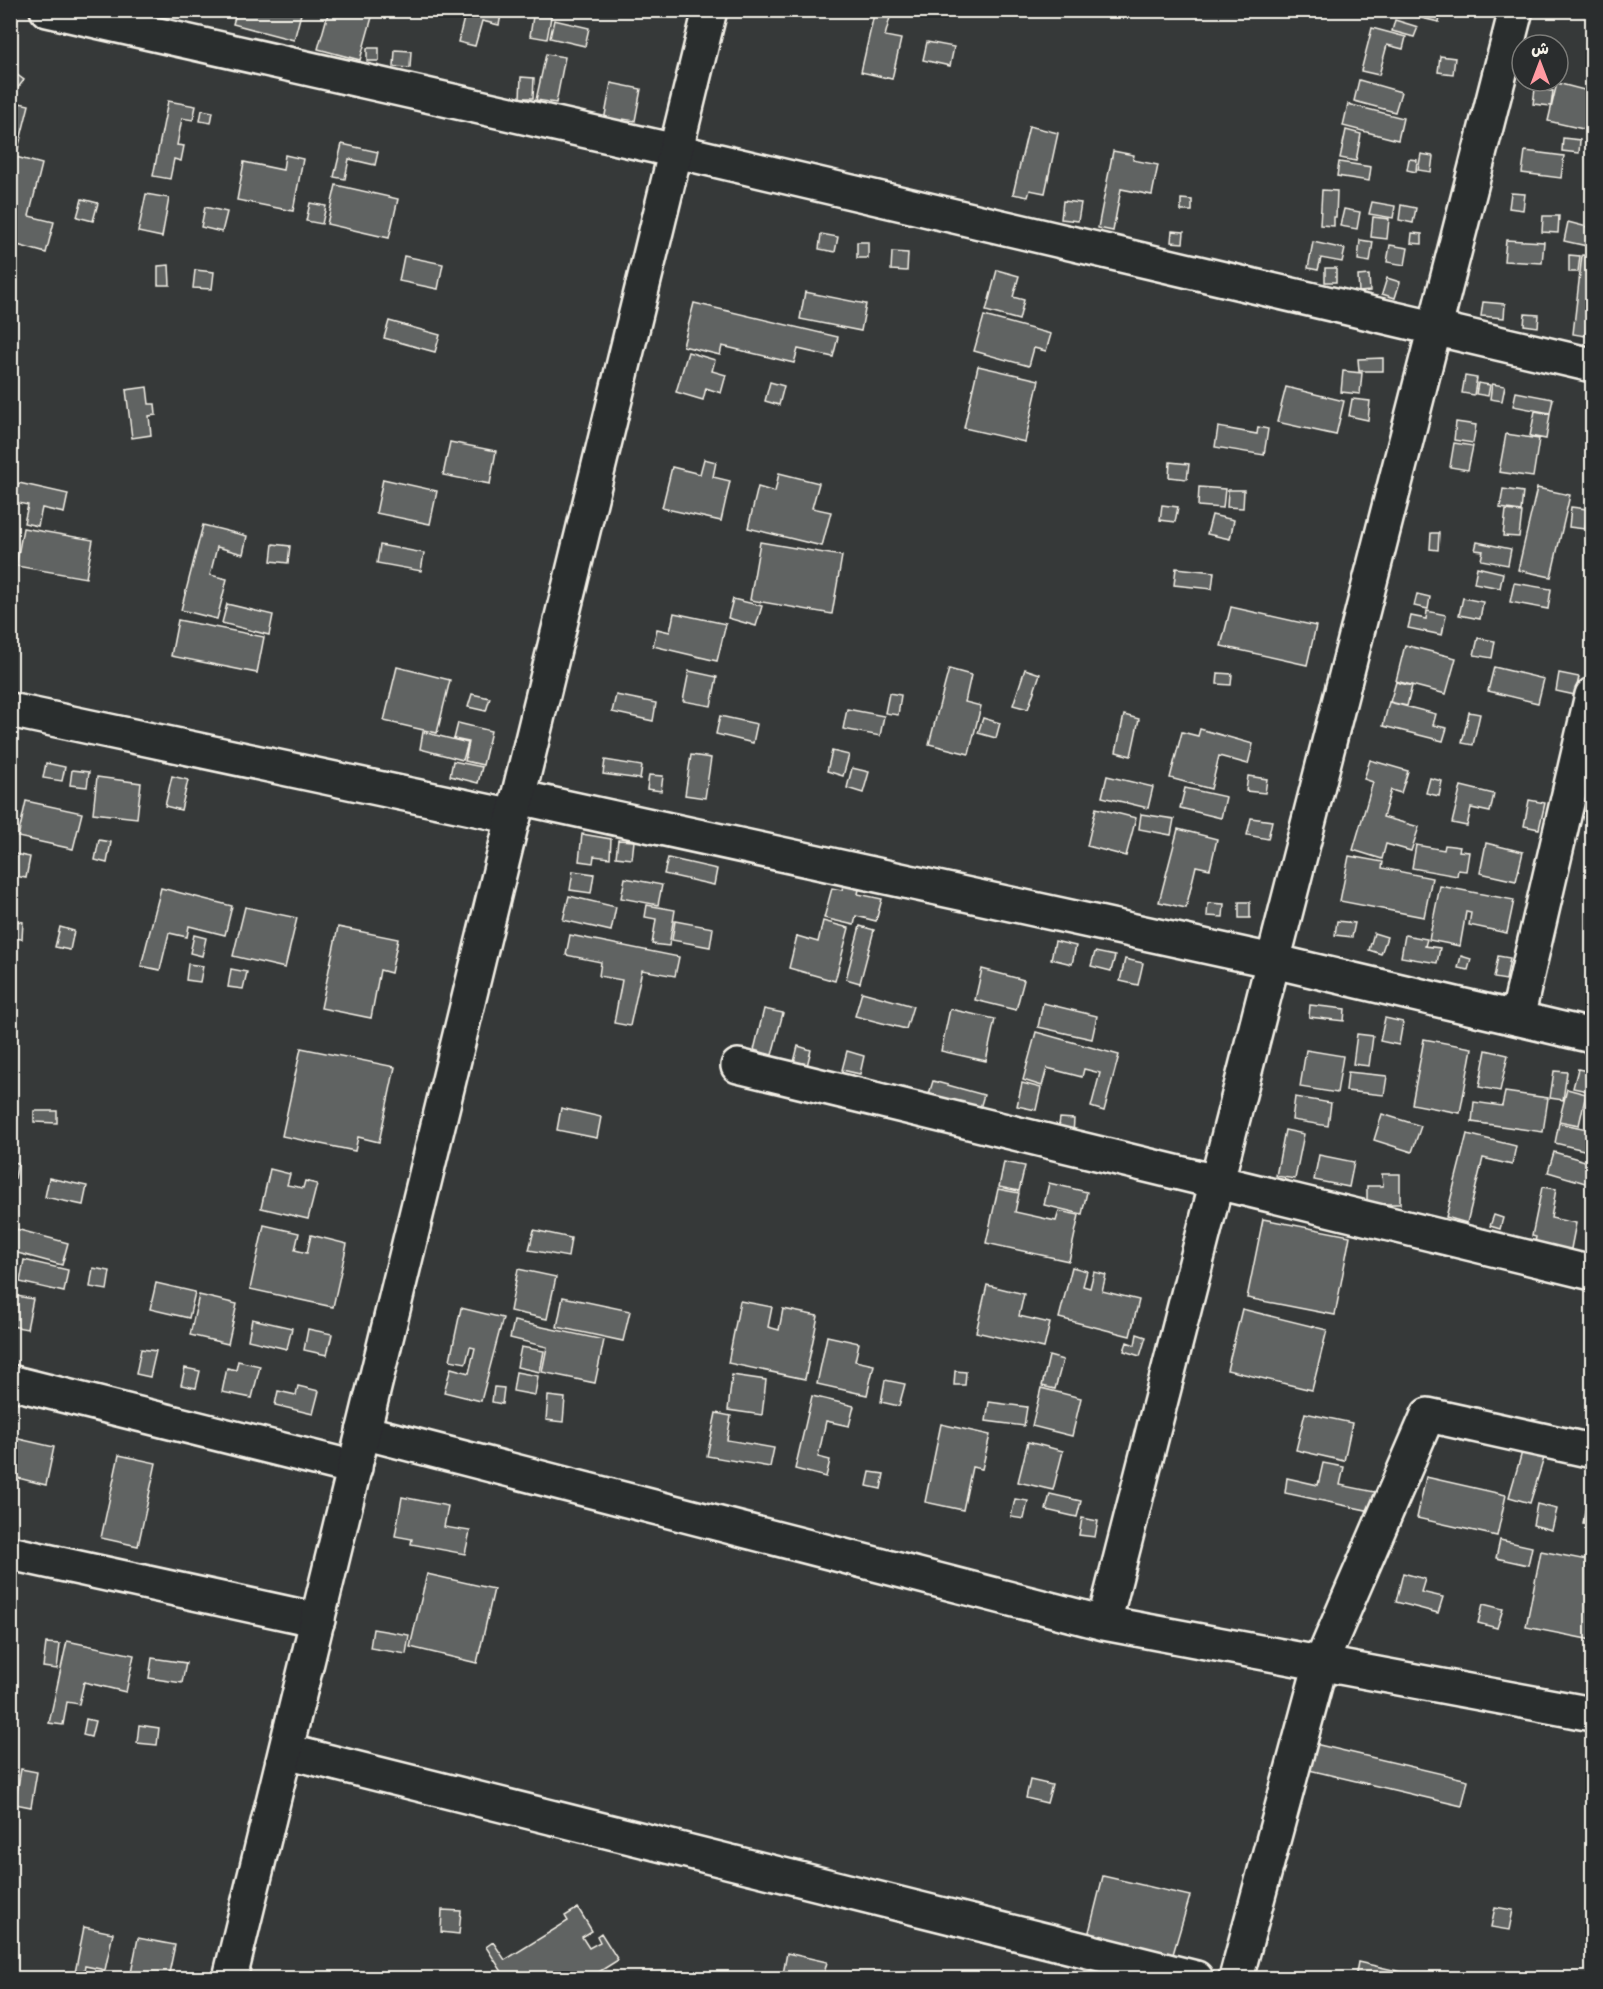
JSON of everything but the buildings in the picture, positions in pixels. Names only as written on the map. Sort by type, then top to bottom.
[{"type":"street","points":[[47,10],[676,151],[1593,365]]},
{"type":"street","points":[[230,1978],[710,10]]},
{"type":"street","points":[[1104,1623],[1516,10]]},
{"type":"street","points":[[1517,1018],[1593,695]]},
{"type":"street","points":[[10,710],[516,807],[1273,961],[1593,1036]]},
{"type":"street","points":[[738,1066],[1593,1273]]},
{"type":"street","points":[[10,1382],[355,1468]]},
{"type":"street","points":[[1236,1978],[1321,1663],[1428,1415],[1593,1451]]},
{"type":"street","points":[[363,1432],[1104,1623],[1593,1714]]},
{"type":"street","points":[[10,1552],[318,1620]]},
{"type":"street","points":[[286,1751],[1196,1978]]}]
